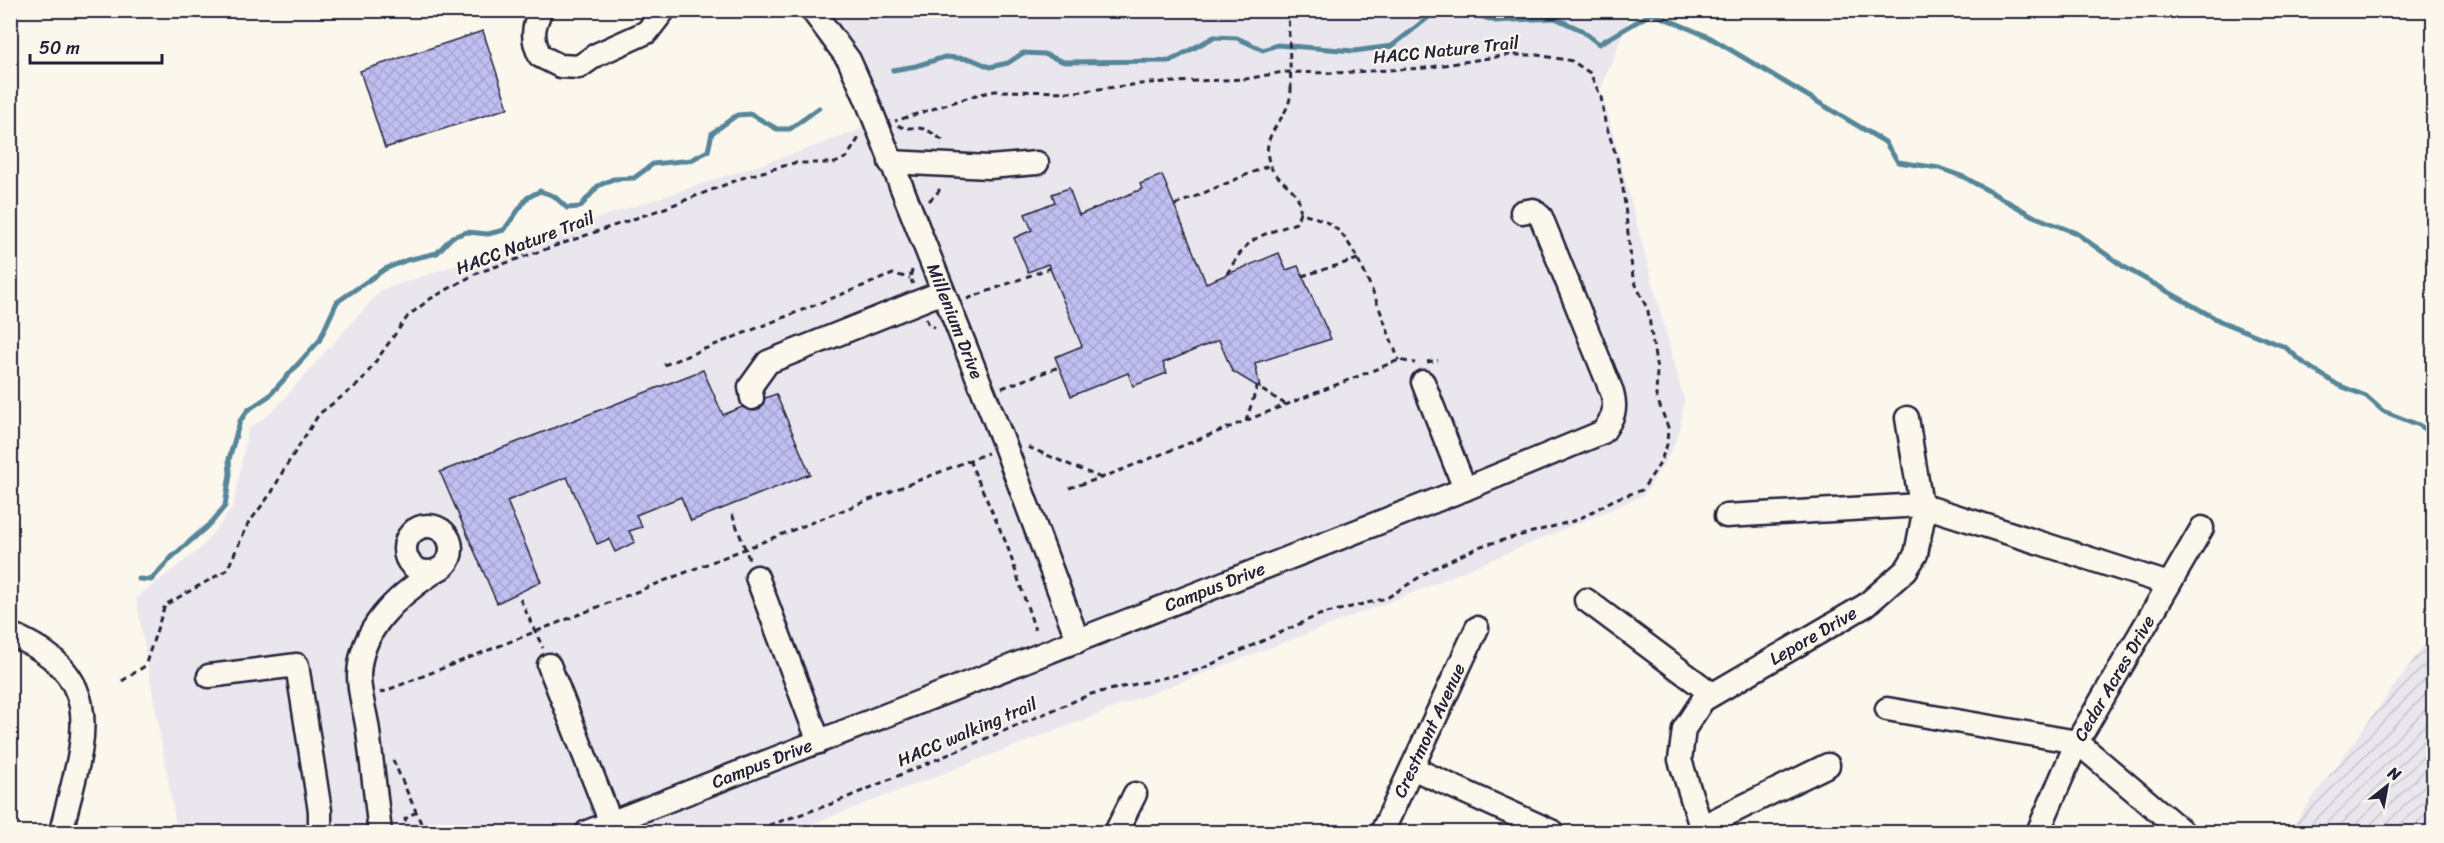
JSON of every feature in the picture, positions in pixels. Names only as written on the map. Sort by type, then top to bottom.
[{"type":"street","points":[[541,10],[532,40],[540,56],[560,66],[579,67],[596,55],[648,32],[664,10]]},
{"type":"street","name":"Millenium Drive","points":[[812,10],[849,60],[890,162],[952,296],[1078,641]]},
{"type":"street","points":[[890,162],[989,167],[1037,163]]},
{"type":"street","name":"Campus Drive","points":[[587,832],[1465,489],[1603,432],[1613,419],[1616,404],[1612,392],[1541,218],[1533,210],[1522,212]]},
{"type":"street","points":[[752,398],[750,387],[768,362],[952,296]]},
{"type":"street","points":[[1423,382],[1465,489]]},
{"type":"street","name":"Lepore Drive","points":[[1703,830],[1680,760],[1684,729],[1703,700],[1866,605],[1906,570],[1916,554],[1923,518],[1907,418]]},
{"type":"street","points":[[1726,516],[1921,505],[2169,584]]},
{"type":"street","name":"Cedar Acres Drive","points":[[2038,832],[2077,742],[2202,528]]},
{"type":"street","points":[[380,832],[375,699],[359,676],[369,635],[400,597],[441,573]]},
{"type":"street","points":[[757,577],[819,742]]},
{"type":"street","points":[[1586,600],[1712,694]]},
{"type":"street","name":"Crestmont Avenue","points":[[1382,832],[1477,628]]},
{"type":"street","points":[[10,634],[36,645],[54,660],[74,684],[83,708],[84,736],[61,832]]},
{"type":"street","points":[[209,676],[297,665],[320,811],[320,832]]},
{"type":"street","points":[[549,665],[611,823]]},
{"type":"street","points":[[1887,709],[2077,742],[2183,832]]},
{"type":"street","points":[[1703,830],[1828,765]]},
{"type":"street","points":[[1412,768],[1553,832]]},
{"type":"street","points":[[1116,832],[1135,794]]},
{"type":"path","points":[[1227,274],[1240,251],[1249,242],[1273,229],[1296,223],[1300,212],[1301,201],[1296,192],[1274,173],[1270,165],[1269,138],[1288,111],[1291,87],[1288,10]]},
{"type":"path","name":"HACC Nature Trail","points":[[893,122],[976,94],[995,91],[1075,92],[1149,83],[1246,78],[1283,72],[1335,73],[1425,68],[1508,55],[1560,58],[1581,66],[1590,74],[1604,106],[1605,122],[1623,188],[1633,278],[1648,311],[1658,370],[1656,396],[1668,427],[1667,445],[1659,465],[1642,490],[1615,499],[1577,520],[1481,546],[1432,569],[1387,598],[1319,615],[1199,670]]},
{"type":"path","points":[[890,115],[893,122],[903,129],[919,128],[932,132],[942,140],[939,191],[927,205]]},
{"type":"path","name":"HACC Nature Trail","points":[[122,681],[145,666],[165,605],[227,570],[248,524],[272,492],[319,414],[361,382],[401,325],[418,307],[477,273],[665,208],[745,177],[794,163],[835,164],[847,156],[863,132]]},
{"type":"path","points":[[1174,205],[1270,165]]},
{"type":"path","points":[[1300,212],[1332,225],[1342,234],[1358,259],[1399,360]]},
{"type":"path","points":[[1302,276],[1358,259]]},
{"type":"path","points":[[952,296],[1050,268]]},
{"type":"path","points":[[664,365],[893,274],[910,278]]},
{"type":"path","points":[[1069,488],[1101,478],[1399,360],[1416,363],[1438,360]]},
{"type":"path","points":[[997,389],[1059,368]]},
{"type":"path","points":[[1246,421],[1257,387],[1286,405]]},
{"type":"path","points":[[375,699],[536,631],[1005,446],[1018,443],[1101,478]]},
{"type":"path","points":[[969,460],[1006,545],[1035,630]]},
{"type":"path","points":[[732,514],[745,549]]},
{"type":"path","points":[[437,517],[456,532],[460,540],[460,555],[441,573]]},
{"type":"path","points":[[520,599],[536,631]]},
{"type":"path","name":"HACC walking trail","points":[[749,832],[834,803],[1091,694],[1199,670]]},
{"type":"path","points":[[375,699],[378,685]]},
{"type":"path","points":[[390,753],[425,832]]},
{"type":"path","points":[[407,832],[405,819],[417,811]]},
{"type":"shaded area","points":[[823,11],[1632,11],[1601,89],[1684,400],[1681,427],[1672,450],[1644,495],[1605,512],[1410,594],[791,832],[177,832],[136,598],[201,548],[233,507],[248,429],[272,412],[381,290],[810,148],[856,131],[883,116]]},
{"type":"shaded area","points":[[2433,633],[2433,832],[2288,832]]},
{"type":"building","points":[[483,31],[508,108],[385,148],[360,71]]},
{"type":"building","points":[[1162,175],[1206,283],[1279,253],[1286,270],[1298,266],[1331,339],[1255,363],[1260,388],[1232,371],[1219,340],[1163,363],[1167,373],[1133,386],[1128,373],[1071,396],[1055,357],[1082,346],[1048,264],[1028,272],[1014,238],[1032,230],[1025,214],[1055,202],[1052,194],[1069,188],[1079,215],[1142,189],[1140,184]]},
{"type":"building","points":[[703,370],[723,415],[742,407],[755,411],[761,408],[765,398],[776,394],[810,474],[691,521],[681,497],[636,515],[642,527],[629,531],[635,542],[615,552],[609,539],[597,544],[567,477],[507,501],[541,582],[497,603],[440,472]]},
{"type":"waterway","points":[[893,70],[945,57],[971,59],[990,67],[1008,63],[1023,53],[1044,54],[1064,62],[1170,61],[1214,37],[1237,38],[1263,50],[1277,45],[1354,51],[1392,46],[1430,16],[1468,12],[1496,21],[1555,18],[1581,30],[1599,44],[1652,13],[1709,37],[1885,142],[1898,162],[1939,168],[1964,177],[2033,216],[2076,233],[2124,267],[2220,321],[2285,347],[2305,364],[2338,385],[2366,396],[2383,411],[2419,425],[2434,435]]},
{"type":"waterway","points":[[139,579],[151,580],[172,557],[212,522],[225,506],[230,474],[229,459],[240,421],[248,410],[269,396],[319,341],[337,302],[385,269],[407,260],[437,253],[452,237],[467,232],[488,234],[504,230],[527,198],[540,191],[554,196],[567,208],[580,207],[598,186],[613,179],[634,178],[653,164],[691,160],[708,151],[712,133],[737,115],[751,114],[777,129],[790,129],[819,108]]}]
